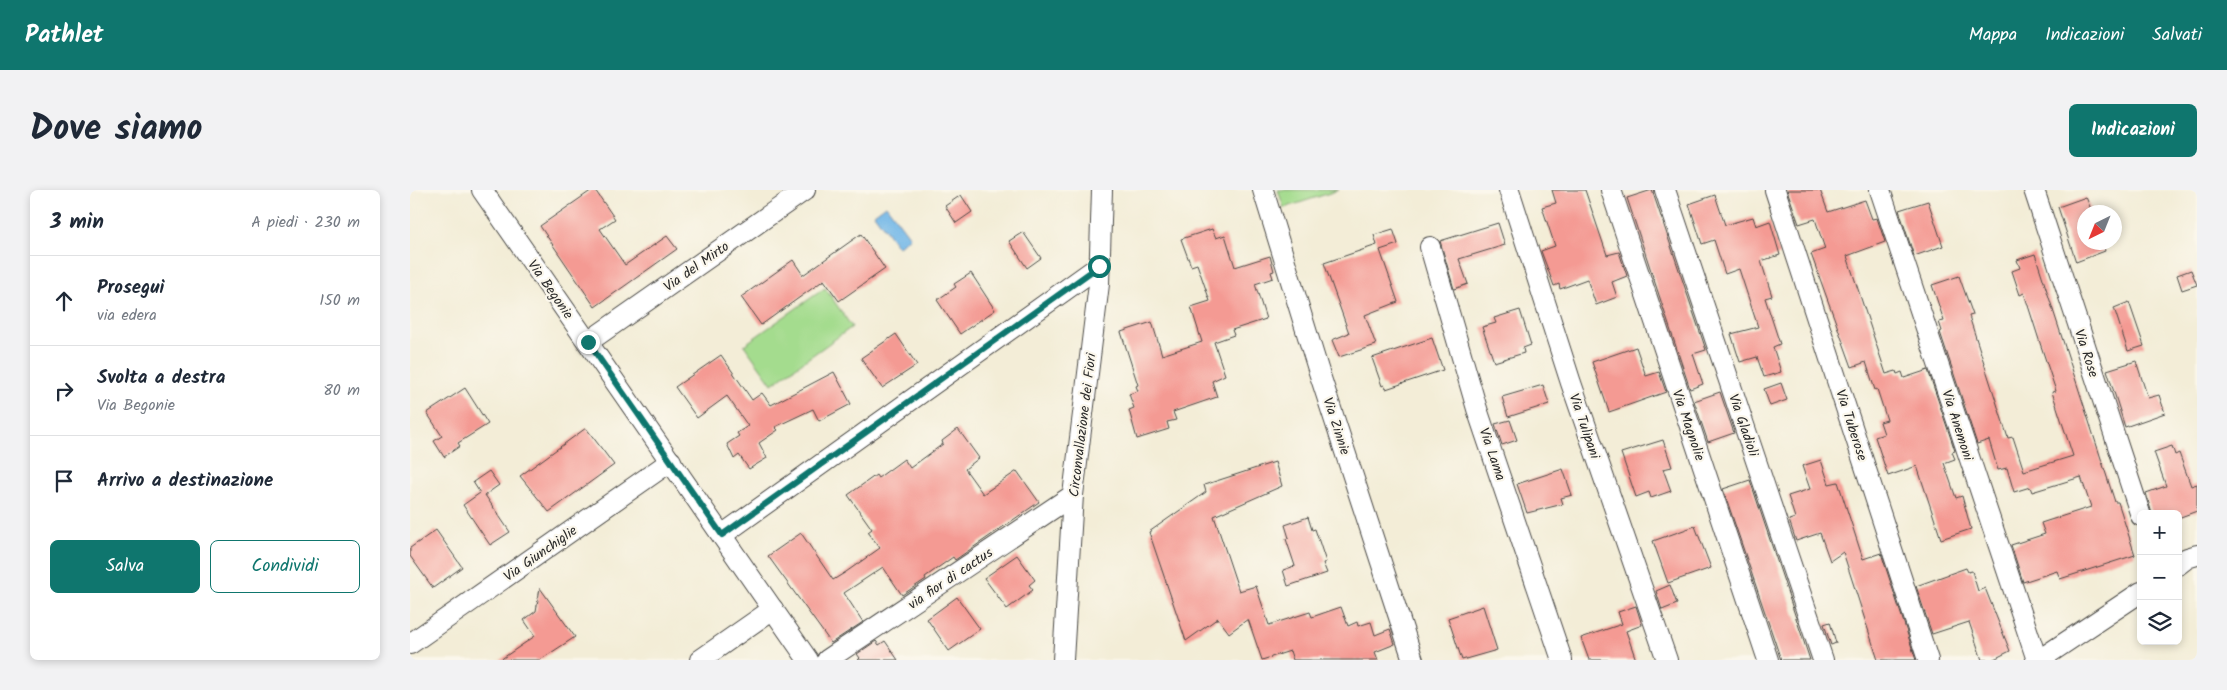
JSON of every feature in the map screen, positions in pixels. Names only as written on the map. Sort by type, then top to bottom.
[{"type":"street","name":"Via Begonie","points":[[482,190],[808,660]]},
{"type":"street","name":"Via del Mirto","points":[[588,342],[805,190]]},
{"type":"street","name":"Circonvallazione dei Fiori","points":[[1063,660],[1074,495],[1099,266],[1102,190]]},
{"type":"street","name":"Via Zinnie","points":[[1263,190],[1318,369],[1413,660]]},
{"type":"street","name":"Via Tulipani","points":[[1509,190],[1570,384],[1667,660]]},
{"type":"street","name":"Via Magnolie","points":[[1611,190],[1768,660]]},
{"type":"street","name":"Via Gladioli","points":[[1665,190],[1824,660]]},
{"type":"street","name":"Via Tuberose","points":[[1775,190],[1928,660]]},
{"type":"street","name":"Via Anemoni","points":[[1880,190],[2038,660]]},
{"type":"street","name":"Via Rose","points":[[2034,190],[2139,510]]},
{"type":"street","name":"Via Lama","points":[[1430,247],[1477,409],[1562,660]]},
{"type":"street","points":[[722,535],[1099,266]]},
{"type":"street","name":"Via Giunchiglie","points":[[410,644],[671,461]]},
{"type":"street","name":"via fior di cactus","points":[[827,660],[1074,495]]},
{"type":"street","points":[[2182,562],[2197,555]]},
{"type":"street","points":[[2038,660],[2137,595]]},
{"type":"street","points":[[700,660],[773,610]]},
{"type":"green space","points":[[1278,190],[1339,190],[1284,208]]},
{"type":"green space","points":[[825,288],[852,327],[772,384],[744,345]]},
{"type":"water","points":[[886,205],[910,237],[898,247],[874,214]]},
{"type":"building","points":[[592,190],[595,190],[615,219],[600,229],[625,265],[667,236],[677,249],[595,307],[540,226]]},
{"type":"building","points":[[1552,190],[1585,190],[1607,255],[1619,252],[1627,276],[1612,282],[1617,297],[1596,305],[1587,279],[1560,289],[1559,284],[1554,286],[1541,251],[1555,246],[1542,207],[1556,203]]},
{"type":"building","points":[[1652,190],[1706,350],[1693,354],[1703,384],[1690,389],[1627,198]]},
{"type":"building","points":[[1787,190],[1820,190],[1828,212],[1865,200],[1872,219],[1877,218],[1885,242],[1847,256],[1886,374],[1896,371],[1897,374],[1902,372],[1904,378],[1928,370],[1955,451],[1952,452],[1955,459],[1944,463],[1956,498],[1962,496],[1971,529],[1941,539],[1917,466],[1888,476],[1875,437],[1884,434],[1880,422],[1887,420],[1877,389],[1875,390],[1866,362],[1852,367],[1811,254],[1825,249],[1815,219],[1799,224]]},
{"type":"building","points":[[961,195],[972,212],[956,223],[945,206]]},
{"type":"building","points":[[1715,195],[1725,225],[1753,217],[1756,226],[1770,221],[1780,255],[1761,261],[1772,296],[1765,298],[1780,344],[1773,347],[1781,372],[1764,377],[1757,357],[1740,362],[1731,334],[1758,327],[1739,269],[1725,274],[1714,240],[1702,244],[1689,204]]},
{"type":"building","points":[[2086,197],[2089,205],[2077,205],[2077,250],[2105,251],[2076,262],[2058,207]]},
{"type":"building","points":[[1928,201],[1943,246],[1914,256],[1899,210]]},
{"type":"building","points":[[1498,223],[1505,245],[1459,259],[1468,284],[1454,289],[1440,241]]},
{"type":"building","points":[[1212,229],[1216,238],[1225,235],[1235,267],[1270,256],[1274,271],[1271,272],[1273,278],[1255,284],[1266,319],[1232,330],[1234,335],[1214,342],[1225,375],[1212,381],[1217,397],[1173,412],[1176,420],[1167,422],[1169,429],[1137,439],[1129,410],[1134,408],[1129,394],[1138,391],[1136,386],[1138,385],[1121,332],[1152,322],[1162,355],[1202,342],[1191,307],[1210,301],[1197,264],[1191,266],[1181,239]]},
{"type":"building","points":[[1393,229],[1398,244],[1380,250],[1398,302],[1365,315],[1376,345],[1339,357],[1332,340],[1349,333],[1324,263],[1377,245],[1374,235]]},
{"type":"building","points":[[1023,232],[1041,258],[1027,268],[1009,241]]},
{"type":"building","points":[[861,234],[885,269],[839,301],[824,280],[761,325],[741,297],[793,260],[803,275]]},
{"type":"building","points":[[2035,254],[2115,502],[2118,502],[2135,555],[2060,579],[2057,571],[2023,582],[2011,545],[2045,534],[2041,523],[2091,507],[2081,477],[2032,492],[2030,487],[2014,492],[2007,468],[1998,470],[1989,440],[1977,444],[1940,332],[1942,331],[1939,322],[1944,321],[1932,285],[1959,276],[1973,315],[1969,316],[2008,438],[2013,437],[2024,471],[2073,456],[2052,392],[2056,391],[2024,293],[2020,295],[2012,271],[2020,268],[2017,260]]},
{"type":"building","points":[[2191,270],[2197,285],[2182,290],[2177,275]]},
{"type":"building","points":[[971,273],[995,310],[960,334],[937,300],[956,287],[954,284]]},
{"type":"building","points":[[2129,302],[2144,346],[2128,351],[2114,308]]},
{"type":"building","points":[[1520,310],[1531,345],[1523,348],[1524,353],[1494,362],[1482,327],[1496,323],[1494,318]]},
{"type":"building","points":[[896,334],[917,365],[882,388],[861,358]]},
{"type":"building","points":[[1432,338],[1443,370],[1386,389],[1384,385],[1382,386],[1372,358]]},
{"type":"building","points":[[1636,347],[1646,376],[1659,372],[1666,392],[1609,412],[1592,362]]},
{"type":"building","points":[[721,355],[752,400],[762,393],[771,405],[834,372],[851,404],[819,421],[813,409],[775,427],[778,430],[759,443],[767,458],[749,469],[739,455],[734,459],[727,444],[739,436],[737,433],[748,426],[727,396],[697,418],[675,387]]},
{"type":"building","points":[[2136,361],[2148,398],[2159,395],[2165,413],[2125,427],[2107,370]]},
{"type":"building","points":[[1781,383],[1787,400],[1770,406],[1764,389]]},
{"type":"building","points":[[1543,385],[1549,404],[1508,417],[1502,397]]},
{"type":"building","points":[[465,388],[488,424],[458,443],[460,446],[444,457],[434,441],[442,436],[427,413]]},
{"type":"building","points":[[1720,392],[1734,433],[1708,442],[1694,401]]},
{"type":"building","points":[[1510,420],[1517,440],[1502,445],[1495,424]]},
{"type":"building","points":[[586,428],[614,465],[549,512],[520,476]]},
{"type":"building","points":[[958,429],[979,458],[965,469],[983,494],[1017,471],[1039,502],[955,560],[953,557],[925,577],[926,579],[902,595],[883,567],[844,593],[863,622],[831,643],[768,556],[801,533],[833,580],[846,572],[880,548],[868,532],[872,529],[848,495],[876,475],[878,478],[904,459],[910,468],[943,444],[942,441]]},
{"type":"building","points":[[1663,440],[1672,467],[1663,469],[1671,491],[1651,498],[1649,492],[1636,497],[1621,453]]},
{"type":"building","points":[[2172,446],[2175,455],[2179,453],[2191,486],[2197,484],[2197,511],[2182,517],[2182,510],[2151,510],[2146,493],[2166,486],[2154,452]]},
{"type":"building","points":[[1821,460],[1829,484],[1838,482],[1863,559],[1881,553],[1916,660],[1878,660],[1843,552],[1830,561],[1820,533],[1796,541],[1789,520],[1795,518],[1788,496],[1810,489],[1802,466]]},
{"type":"building","points":[[1275,462],[1282,486],[1214,516],[1239,591],[1256,586],[1269,625],[1310,612],[1312,617],[1341,607],[1348,626],[1357,622],[1358,626],[1371,622],[1375,635],[1390,629],[1395,644],[1375,652],[1378,660],[1293,660],[1290,651],[1262,660],[1248,619],[1229,633],[1218,618],[1186,641],[1149,532],[1206,492],[1204,485]]},
{"type":"building","points":[[1563,469],[1572,495],[1561,498],[1563,504],[1527,513],[1517,484]]},
{"type":"building","points":[[489,471],[499,485],[485,495],[510,532],[490,545],[463,505],[480,493],[473,482]]},
{"type":"building","points":[[1750,480],[1810,660],[1781,660],[1723,489]]},
{"type":"building","points":[[1308,517],[1312,530],[1315,529],[1326,562],[1323,563],[1327,573],[1288,586],[1283,570],[1295,566],[1286,539],[1289,538],[1285,525]]},
{"type":"building","points":[[1695,526],[1711,568],[1668,583],[1653,541]]},
{"type":"building","points":[[436,530],[462,567],[433,588],[410,556],[410,548]]},
{"type":"building","points":[[1017,555],[1035,580],[1029,585],[1033,590],[1007,609],[984,578]]},
{"type":"building","points":[[1966,568],[1968,572],[1972,571],[1978,591],[1985,588],[2010,651],[1992,660],[1982,660],[1969,622],[1932,634],[1916,586]]},
{"type":"building","points":[[1670,585],[1677,604],[1662,610],[1656,591]]},
{"type":"building","points":[[540,588],[575,637],[540,660],[500,660],[535,636],[524,620],[536,611]]},
{"type":"building","points":[[957,597],[980,629],[949,651],[927,619]]},
{"type":"building","points":[[1483,606],[1497,650],[1462,660],[1448,618]]},
{"type":"building","points":[[1636,606],[1642,625],[1626,631],[1636,660],[1589,660],[1581,638],[1622,624],[1618,612]]},
{"type":"building","points":[[1830,622],[1836,643],[1831,645],[1824,624]]},
{"type":"building","points":[[876,641],[879,645],[885,641],[898,660],[858,660],[860,658],[857,654]]},
{"type":"route","points":[[588,342],[722,535],[1099,266]]}]
